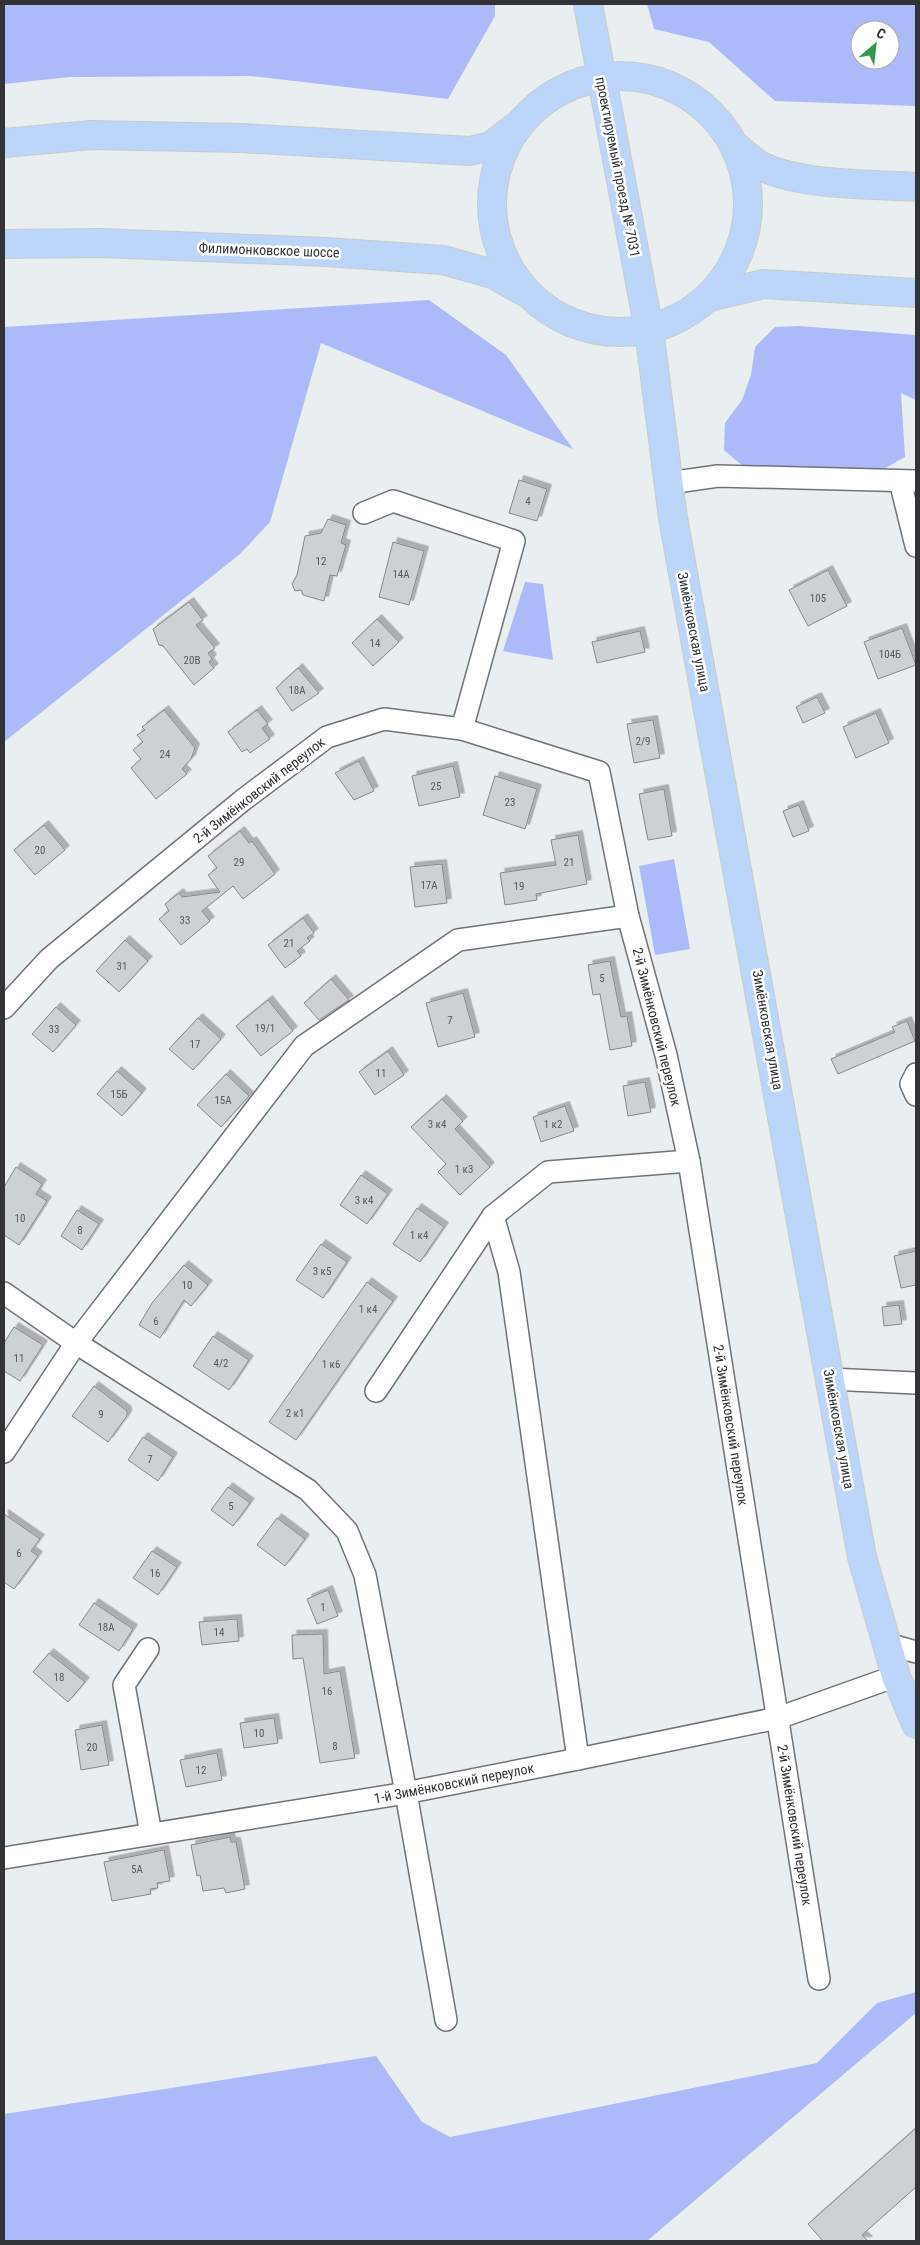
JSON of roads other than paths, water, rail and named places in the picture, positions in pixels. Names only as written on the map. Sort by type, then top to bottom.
[{"type":"main road","name":"проектируемый проезд № 7031","points":[[588,4],[649,330]]},
{"type":"main road","name":"Филимонковское шоссе","points":[[4,143],[91,135],[241,138],[470,151],[491,146],[557,92],[586,80],[601,77],[637,77],[671,86],[694,99],[714,116],[735,146],[747,180],[749,217],[740,252],[732,268],[710,297],[682,317],[649,330],[630,333],[593,330],[558,316],[528,294],[493,274],[443,260],[326,252],[121,244],[4,244]]},
{"type":"main road","name":"Филимонковское шоссе","points":[[519,124],[509,140],[498,165],[492,192],[492,210],[499,246],[510,269],[528,294]]},
{"type":"main road","name":"Филимонковское шоссе","points":[[735,146],[760,165],[785,175],[824,181],[916,188]]},
{"type":"main road","name":"Филимонковское шоссе","points":[[710,297],[763,284],[916,293]]},
{"type":"main road","name":"Зимёнковская улица","points":[[649,330],[673,518],[862,1557],[896,1676],[916,1724]]},
{"type":"street","points":[[669,483],[718,476],[908,481],[916,546]]},
{"type":"street","points":[[364,513],[393,501],[514,541],[462,729]]},
{"type":"street","name":"2-й Зимёнковский переулок","points":[[4,1008],[49,959],[243,800],[327,737],[384,719],[462,729],[599,772],[628,916],[666,1055],[689,1161],[819,1978]]},
{"type":"street","points":[[4,1452],[76,1343],[304,1046],[458,940],[628,916]]},
{"type":"street","points":[[916,1074],[911,1084],[916,1095]]},
{"type":"street","points":[[376,1391],[493,1216],[548,1172],[689,1161]]},
{"type":"street","points":[[493,1216],[509,1272],[578,1760]]},
{"type":"street","points":[[4,1293],[76,1343],[308,1490],[347,1531],[365,1575],[446,2020]]},
{"type":"street","points":[[830,1379],[916,1383]]},
{"type":"street","points":[[888,1644],[916,1652]]},
{"type":"street","points":[[148,1649],[124,1685],[151,1834]]},
{"type":"street","name":"1-й Зимёнковский переулок","points":[[4,1858],[406,1793],[578,1760],[778,1718],[896,1676]]}]
